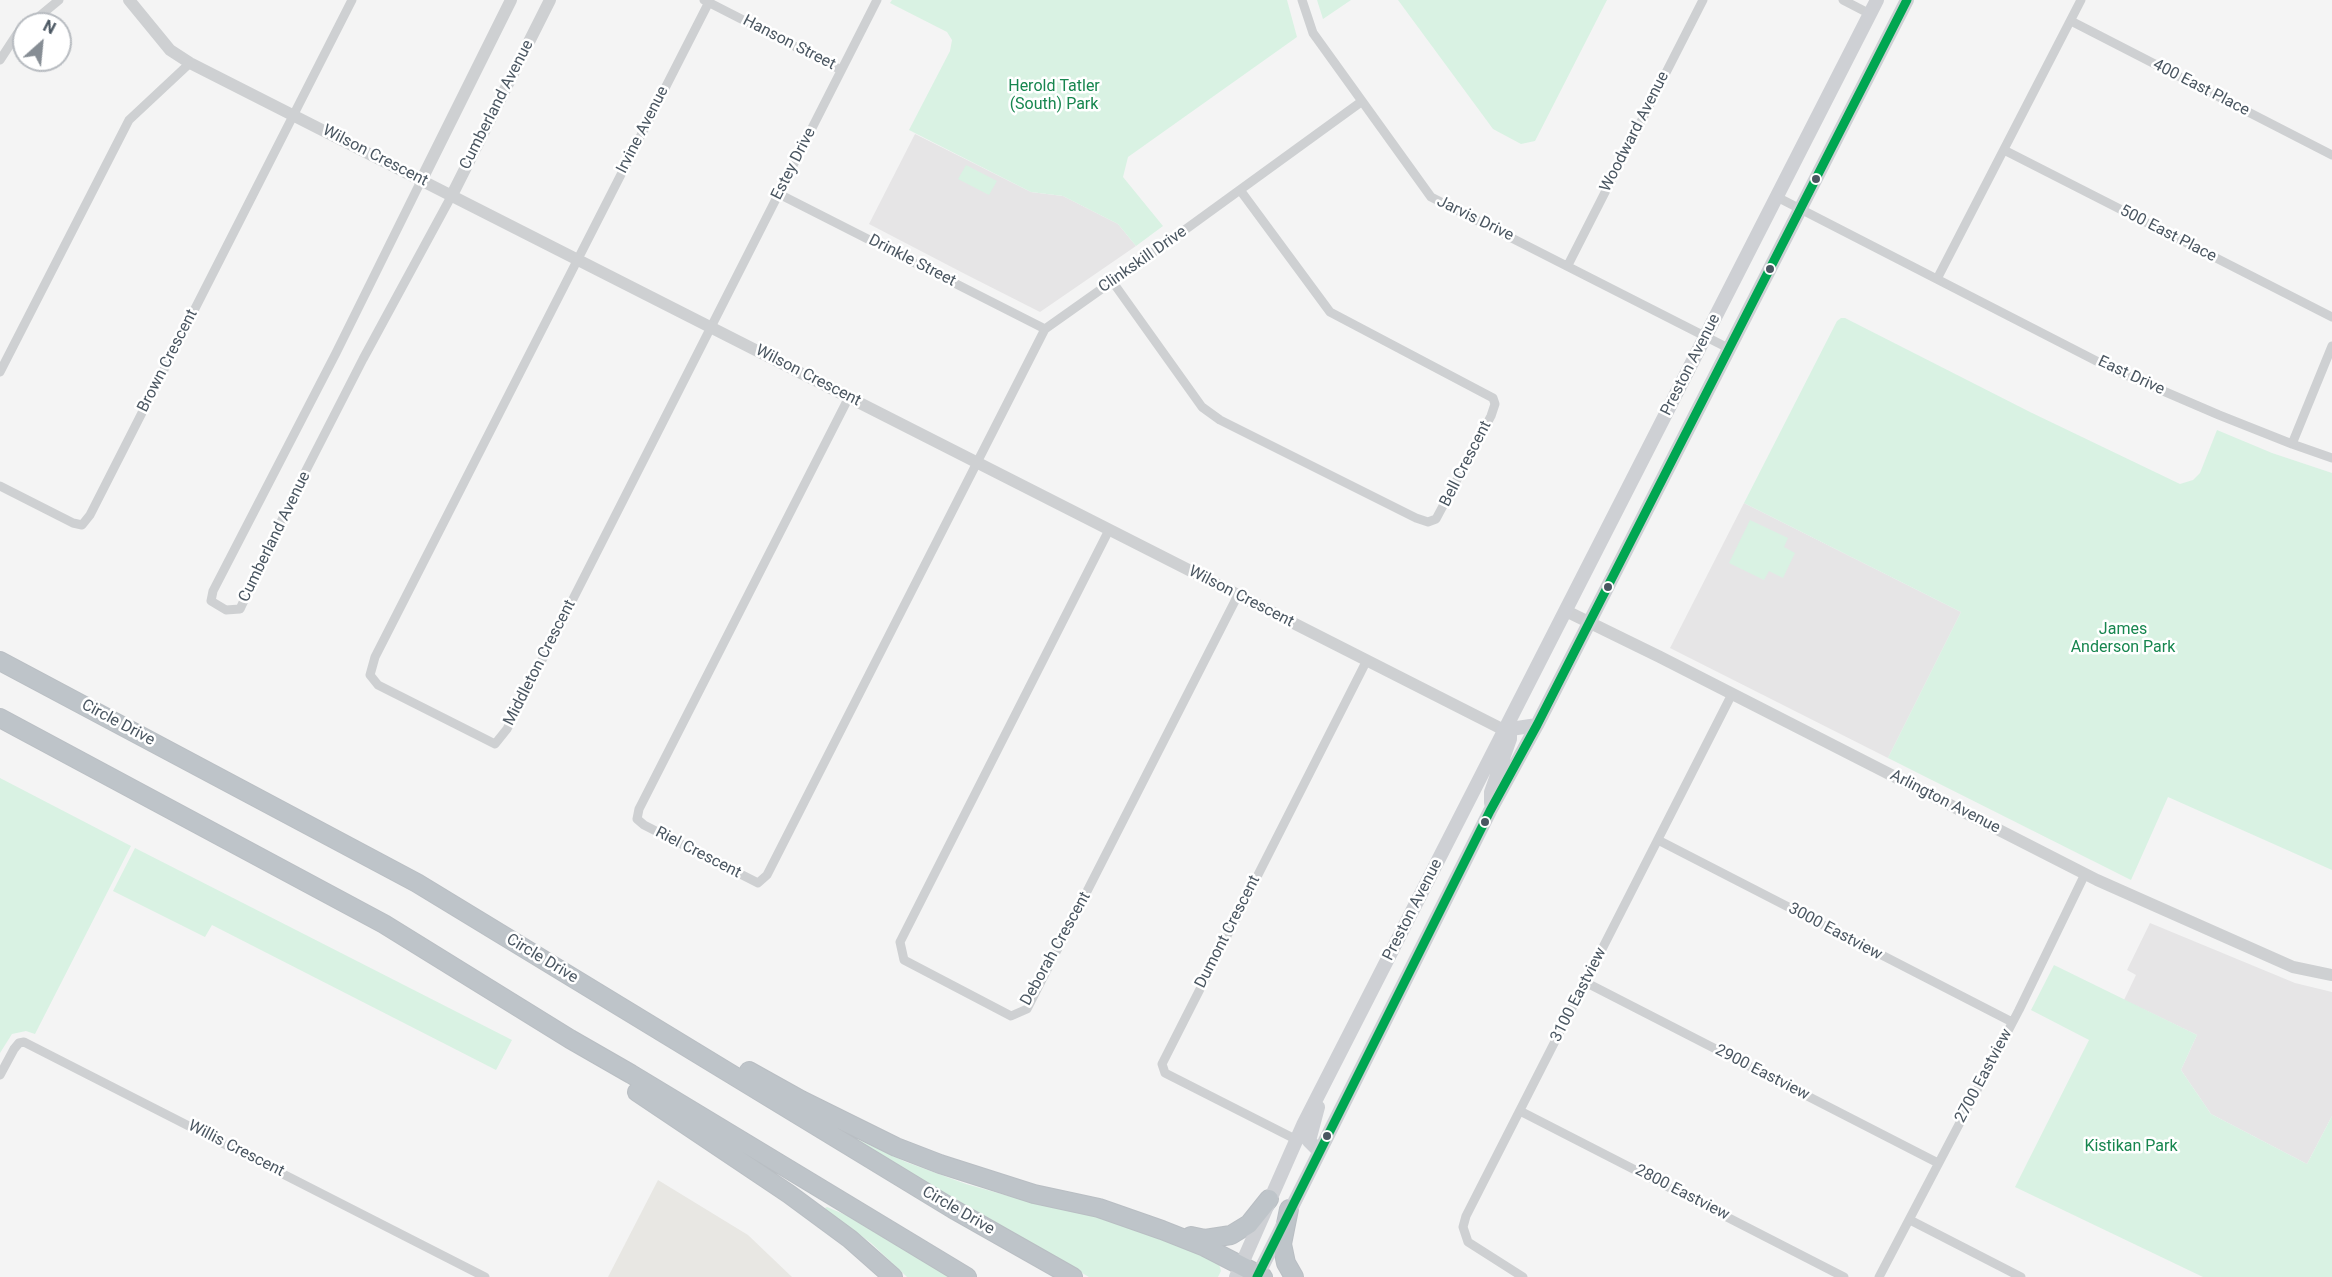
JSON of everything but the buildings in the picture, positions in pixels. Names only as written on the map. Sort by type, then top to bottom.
[{"type":"highway","name":"Circle Drive","points":[[0,661],[417,883],[943,1203],[1073,1277]]},
{"type":"highway","points":[[0,718],[384,924],[967,1277]]},
{"type":"highway","points":[[504,936],[801,1100],[896,1147],[940,1164],[1034,1194],[1099,1208],[1162,1230],[1205,1247],[1238,1271],[1260,1276]]},
{"type":"highway","points":[[485,986],[624,1084],[789,1194],[850,1239],[893,1277]]},
{"type":"highway","points":[[1162,1230],[1205,1239],[1231,1235],[1249,1224],[1269,1199]]},
{"type":"highway","points":[[1289,1209],[1282,1244],[1286,1263],[1294,1277]]},
{"type":"main road","name":"Preston Avenue","points":[[1238,1271],[1297,1140],[1877,0]]},
{"type":"main road","name":"Preston Avenue","points":[[1260,1276],[1289,1209],[1490,811],[1537,725],[1907,0]]},
{"type":"main road","points":[[1504,730],[1537,725]]},
{"type":"main road","name":"Preston Avenue","points":[[1490,811],[1491,792],[1510,739],[1510,735],[1504,730]]},
{"type":"main road","name":"Preston Avenue","points":[[1319,1151],[1309,1141],[1322,1091]]},
{"type":"street","points":[[44,12],[59,0]]},
{"type":"street","name":"Wilson Crescent","points":[[129,0],[170,50],[190,63],[422,178],[1504,730]]},
{"type":"street","points":[[294,115],[352,0]]},
{"type":"street","name":"Cumberland Avenue","points":[[511,0],[336,353],[213,591],[211,601],[226,610],[240,609],[297,488],[452,195],[550,0]]},
{"type":"street","name":"Estey Drive","points":[[711,327],[877,0]]},
{"type":"street","name":"Jarvis Drive","points":[[1302,0],[1313,33],[1431,197],[1730,349]]},
{"type":"street","name":"Woodward Avenue","points":[[1568,265],[1703,0]]},
{"type":"street","points":[[1843,0],[1870,14]]},
{"type":"street","points":[[1937,279],[2081,0]]},
{"type":"street","name":"Hanson Street","points":[[708,1],[841,70]]},
{"type":"street","name":"Irvine Avenue","points":[[577,259],[708,1]]},
{"type":"street","name":"400 East Place","points":[[2071,21],[2332,154]]},
{"type":"street","points":[[0,60],[12,42]]},
{"type":"street","points":[[0,372],[129,120],[190,63]]},
{"type":"street","name":"Clinkskill Drive","points":[[977,462],[1045,329],[1361,102]]},
{"type":"street","name":"Brown Crescent","points":[[0,486],[73,523],[82,525],[90,515],[294,115]]},
{"type":"street","name":"500 East Place","points":[[2004,150],[2332,317]]},
{"type":"street","name":"Bell Crescent","points":[[1112,281],[1202,407],[1220,420],[1416,518],[1428,522],[1436,519],[1491,416],[1495,404],[1493,398],[1330,312],[1240,190]]},
{"type":"street","name":"Drinkle Street","points":[[779,194],[1045,329]]},
{"type":"street","name":"East Drive","points":[[1777,197],[2112,369],[2292,444],[2332,458]]},
{"type":"street","name":"Middleton Crescent","points":[[577,259],[375,657],[370,675],[378,685],[472,734],[495,744],[507,729],[711,327]]},
{"type":"street","points":[[2292,444],[2332,346]]},
{"type":"street","name":"Riel Crescent","points":[[849,397],[639,808],[637,819],[644,825],[758,883],[766,875],[977,462]]},
{"type":"street","name":"Deborah Crescent","points":[[1109,530],[900,942],[904,960],[1011,1016],[1027,1009],[1238,595]]},
{"type":"street","name":"Arlington Avenue","points":[[1566,611],[2085,874],[2293,967],[2332,975]]},
{"type":"street","name":"Dumont Crescent","points":[[1297,1140],[1165,1073],[1162,1064],[1367,660]]},
{"type":"street","name":"3100 Eastview","points":[[1523,1277],[1468,1242],[1464,1227],[1466,1216],[1732,694]]},
{"type":"street","name":"3000 Eastview","points":[[1658,840],[2012,1022]]},
{"type":"street","name":"2700 Eastview","points":[[1880,1277],[2012,1022],[2085,874]]},
{"type":"street","name":"2900 Eastview","points":[[1585,982],[1938,1163]]},
{"type":"street","name":"Willis Crescent","points":[[0,1075],[14,1049],[19,1043],[24,1042],[485,1277]]},
{"type":"street","name":"2800 Eastview","points":[[1520,1111],[1844,1277]]},
{"type":"street","points":[[1910,1220],[2021,1277]]},
{"type":"shaded area","points":[[915,134],[1031,192],[1063,196],[1118,224],[1136,246],[1040,312],[965,274],[869,224]]},
{"type":"shaded area","points":[[1744,503],[1961,612],[1888,758],[1670,648]]},
{"type":"shaded area","points":[[2150,923],[2295,983],[2332,992],[2332,1116],[2307,1164],[2211,1114],[2181,1070],[2197,1035],[2124,1000],[2136,975],[2127,970]]},
{"type":"shaded area","points":[[658,1180],[748,1235],[792,1277],[608,1277]]},
{"type":"green space","name":"Herold Tatler (South) Park","points":[[892,0],[1287,0],[1297,37],[1128,157],[1123,177],[1163,226],[1136,246],[1118,224],[1063,196],[1031,192],[909,130],[950,51],[952,40],[947,32],[890,3]]},
{"type":"green space","points":[[1317,0],[1351,0],[1323,19]]},
{"type":"green space","points":[[1398,0],[1607,0],[1535,141],[1521,144],[1493,129]]},
{"type":"green space","points":[[966,165],[997,181],[989,195],[958,179]]},
{"type":"green space","name":"James Anderson Park","points":[[1841,318],[2180,484],[2193,480],[2200,473],[2217,430],[2272,453],[2332,473],[2332,870],[2168,797],[2131,880],[1888,758],[1961,612],[1744,503],[1837,321]]},
{"type":"green space","points":[[1750,520],[1788,538],[1784,547],[1795,553],[1783,578],[1769,571],[1764,580],[1729,563]]},
{"type":"green space","points":[[0,778],[131,846],[35,1034],[26,1031],[12,1034],[0,1053]]},
{"type":"green space","points":[[135,848],[512,1040],[496,1070],[212,925],[205,937],[113,891]]},
{"type":"green space","name":"Kistikan Park","points":[[2054,965],[2197,1035],[2181,1070],[2211,1114],[2307,1164],[2332,1116],[2332,1277],[2203,1277],[2015,1187],[2089,1040],[2031,1010]]},
{"type":"green space","points":[[842,1132],[906,1162],[966,1184],[1030,1202],[1100,1216],[1139,1227],[1218,1261],[1221,1271],[1218,1277],[1089,1277],[875,1156]]},
{"type":"green space","points":[[825,1208],[846,1215],[949,1277],[907,1277],[871,1243],[827,1211]]},
{"type":"transit line","points":[[1257,1277],[1490,811],[1537,725],[1907,0]]}]
